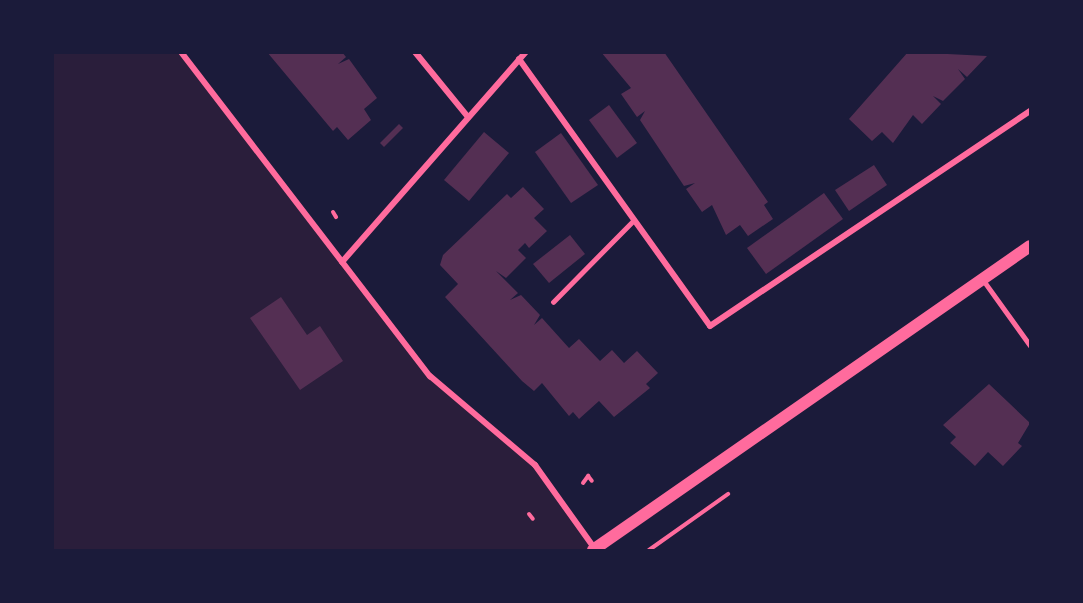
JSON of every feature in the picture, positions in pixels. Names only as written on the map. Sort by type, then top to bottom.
[{"type":"main road","points":[[594,550],[1030,246]]},
{"type":"street","points":[[181,52],[430,376],[535,465],[594,550]]},
{"type":"street","points":[[415,52],[468,117]]},
{"type":"street","points":[[342,262],[526,52]]},
{"type":"street","points":[[519,59],[710,326],[1030,111]]},
{"type":"lane","points":[[553,302],[634,220]]},
{"type":"lane","points":[[982,279],[1030,345]]},
{"type":"path","points":[[583,483],[588,476],[592,481]]},
{"type":"path","points":[[649,550],[728,494]]},
{"type":"path","points":[[529,514],[533,519]]},
{"type":"shaded area","points":[[52,53],[181,53],[430,376],[535,465],[592,550],[53,550]]},
{"type":"building","points":[[267,52],[342,52],[346,57],[338,64],[349,59],[377,98],[364,109],[371,120],[348,140],[337,127],[333,131]]},
{"type":"building","points":[[601,52],[664,52],[768,202],[764,205],[773,219],[748,236],[740,225],[726,235],[712,205],[702,212],[686,189],[695,183],[684,186],[640,120],[645,111],[637,117],[621,94],[631,88]]},
{"type":"building","points":[[908,52],[987,56],[967,77],[958,69],[965,79],[943,101],[933,96],[941,104],[922,124],[913,115],[893,143],[882,132],[872,141],[849,119]]},
{"type":"building","points":[[609,105],[637,143],[617,158],[589,120]]},
{"type":"building","points":[[399,124],[403,128],[384,147],[380,143]]},
{"type":"building","points":[[484,132],[509,153],[469,201],[444,180]]},
{"type":"building","points":[[561,133],[598,185],[571,203],[535,152]]},
{"type":"building","points":[[874,165],[887,185],[849,211],[835,190]]},
{"type":"building","points":[[523,187],[544,209],[534,218],[547,231],[529,248],[525,243],[518,250],[526,258],[506,278],[496,271],[518,293],[510,300],[521,295],[540,315],[534,325],[542,318],[569,348],[579,339],[600,361],[612,350],[624,363],[637,351],[658,373],[646,384],[650,388],[614,417],[599,401],[579,419],[573,412],[569,416],[542,383],[534,391],[522,381],[445,297],[458,284],[440,265],[443,255],[507,194],[511,198]]},
{"type":"building","points":[[824,193],[843,219],[766,274],[747,248]]},
{"type":"building","points":[[570,235],[585,254],[549,283],[533,264]]},
{"type":"building","points":[[281,297],[307,335],[320,326],[343,361],[300,390],[250,318]]},
{"type":"building","points":[[989,384],[1030,423],[1018,443],[1022,446],[1003,466],[988,452],[975,466],[950,443],[956,437],[943,425]]}]
